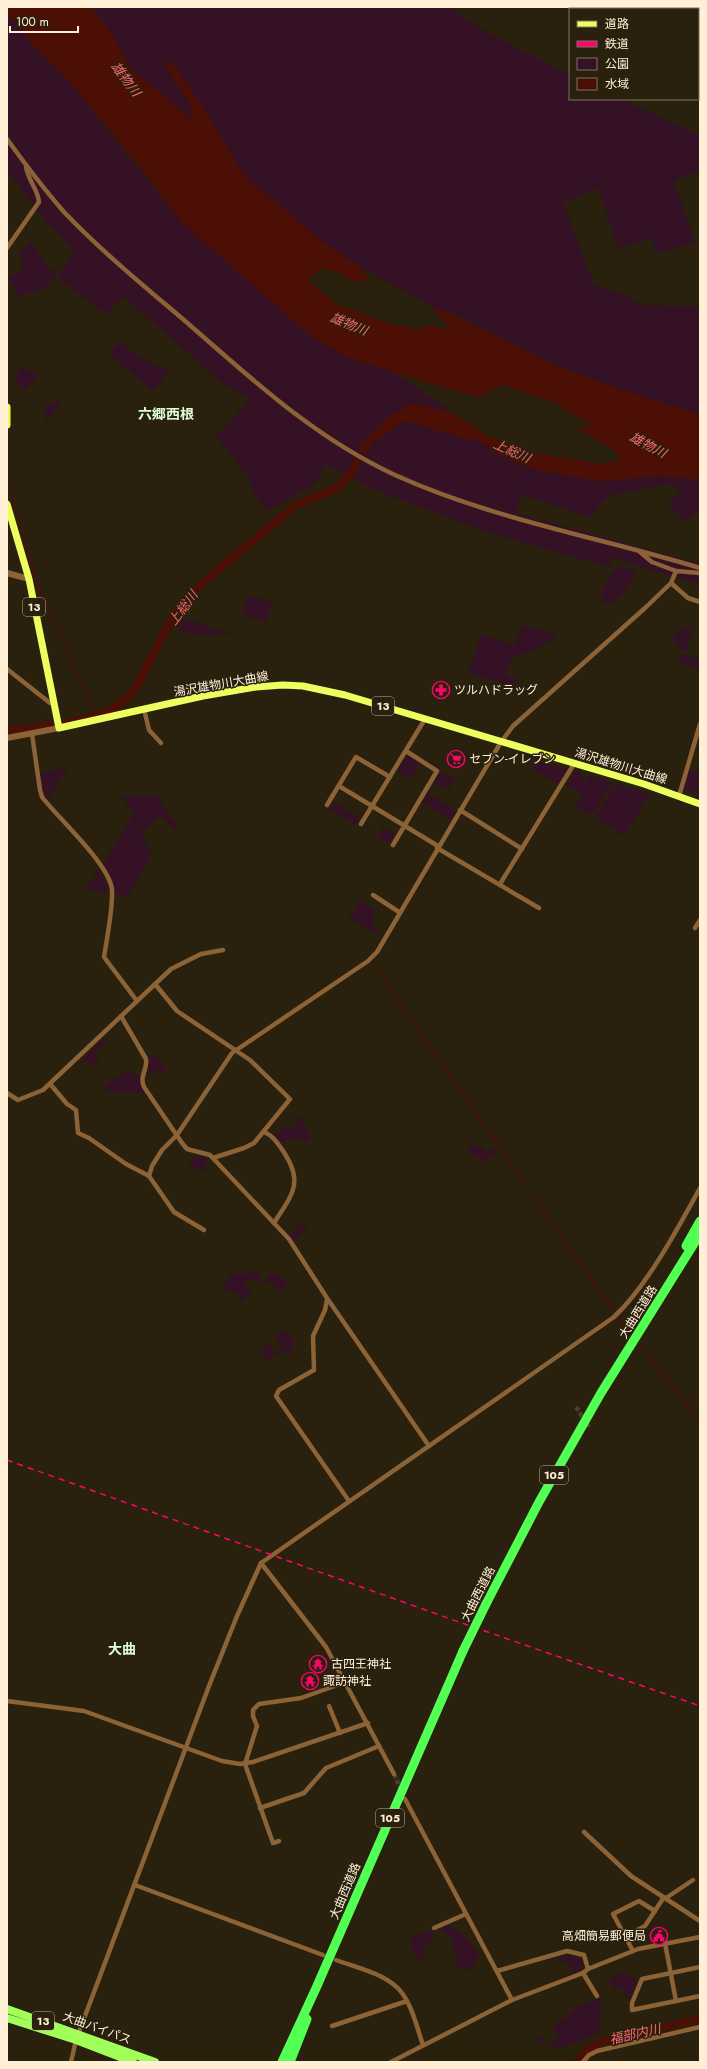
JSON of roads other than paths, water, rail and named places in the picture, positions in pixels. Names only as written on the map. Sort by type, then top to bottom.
[{"type":"highway","points":[[629,1348],[700,1221]]},
{"type":"highway","name":"大曲西道路","points":[[318,1986],[463,1651],[486,1604],[543,1495],[601,1393],[700,1234]]},
{"type":"highway","points":[[282,2062],[318,1986]]},
{"type":"highway","points":[[290,2062],[318,1986]]},
{"type":"highway","name":"大曲バイパス","points":[[7,2009],[77,2037],[133,2062]]},
{"type":"highway","name":"大曲バイパス","points":[[7,2018],[77,2037],[155,2062]]},
{"type":"main road","points":[[7,408],[7,425]]},
{"type":"main road","name":"13","points":[[7,504],[29,579],[58,727]]},
{"type":"main road","name":"湯沢雄物川大曲線","points":[[58,727],[238,690],[283,685],[303,686],[328,690],[679,796],[700,804]]},
{"type":"street","points":[[7,139],[26,166],[64,212],[119,263],[272,398],[346,449],[394,474],[451,497],[502,514],[700,568]]},
{"type":"street","points":[[7,248],[39,202],[36,190],[26,172],[26,166]]},
{"type":"street","points":[[639,551],[652,562],[676,571],[700,573]]},
{"type":"street","points":[[149,1176],[152,1166],[162,1150],[177,1135],[236,1050],[368,960],[377,952],[399,912],[501,742],[531,708],[618,632],[671,583],[676,571]]},
{"type":"street","points":[[7,573],[29,579]]},
{"type":"street","points":[[671,583],[688,598],[700,602]]},
{"type":"street","points":[[7,669],[50,703],[53,703]]},
{"type":"street","points":[[144,710],[149,730],[161,743]]},
{"type":"street","points":[[361,824],[425,719]]},
{"type":"street","points":[[679,796],[700,724]]},
{"type":"street","points":[[7,738],[32,734],[58,727]]},
{"type":"street","points":[[32,734],[42,797],[99,864],[110,883],[112,896],[104,957],[137,1001]]},
{"type":"street","points":[[393,845],[437,770],[406,751]]},
{"type":"street","points":[[327,805],[356,757],[390,777]]},
{"type":"street","points":[[500,884],[574,764]]},
{"type":"street","points":[[339,786],[539,908]]},
{"type":"street","points":[[460,810],[522,849]]},
{"type":"street","points":[[373,895],[399,912]]},
{"type":"street","points":[[695,928],[700,920]]},
{"type":"street","points":[[7,1093],[18,1100],[43,1090],[51,1085],[64,1070],[171,970],[183,962],[202,954],[223,950]]},
{"type":"street","points":[[155,984],[177,1011],[250,1060],[290,1099],[264,1132],[249,1146],[213,1158]]},
{"type":"street","points":[[121,1016],[146,1059],[146,1065],[142,1077],[144,1087],[187,1149],[208,1154],[213,1158],[296,1247],[327,1298],[429,1446]]},
{"type":"street","points":[[51,1085],[68,1104],[76,1110],[78,1133],[89,1138],[126,1164],[149,1176],[174,1212],[204,1230]]},
{"type":"street","points":[[264,1132],[279,1145],[291,1164],[295,1177],[294,1190],[274,1223]]},
{"type":"street","points":[[71,2062],[77,2037],[237,1616],[261,1563],[616,1316],[630,1302],[670,1240],[700,1188]]},
{"type":"street","points":[[327,1298],[326,1310],[313,1336],[314,1370],[279,1390],[276,1396],[349,1501]]},
{"type":"street","points":[[261,1563],[318,1635],[346,1682],[394,1774]]},
{"type":"street","points":[[279,1841],[273,1843],[245,1764],[255,1735],[257,1724],[253,1712],[257,1705],[300,1698],[346,1682]]},
{"type":"street","points":[[7,1701],[84,1711],[222,1761],[245,1764],[368,1723]]},
{"type":"street","points":[[329,1706],[340,1733]]},
{"type":"street","points":[[260,1808],[304,1793],[326,1768],[379,1746]]},
{"type":"street","points":[[405,1799],[512,2000]]},
{"type":"street","points":[[584,1832],[632,1876],[700,1920]]},
{"type":"street","points":[[626,1936],[645,1926],[665,1898],[693,1880]]},
{"type":"street","points":[[135,1884],[323,1955]]},
{"type":"street","points":[[633,1951],[613,1914],[639,1901],[655,1911]]},
{"type":"street","points":[[434,1928],[466,1914]]},
{"type":"street","points":[[393,2062],[423,2045],[512,2000],[583,1973],[588,1969],[633,1951],[665,1943],[700,1937]]},
{"type":"street","points":[[665,1943],[676,2001]]},
{"type":"street","points":[[497,1971],[567,1951],[584,1955],[588,1969]]},
{"type":"street","points":[[336,1960],[384,1979],[395,1986],[407,2001],[423,2045]]},
{"type":"street","points":[[700,1967],[642,1978],[632,2003],[632,2010],[700,1996]]},
{"type":"street","points":[[583,1973],[597,1996]]},
{"type":"street","points":[[332,2026],[407,2001]]},
{"type":"street","points":[[582,2062],[597,2051],[700,2027]]},
{"type":"water","name":"雄物川","points":[[7,7],[90,7],[109,29],[133,72],[168,98],[190,120],[191,106],[164,63],[172,62],[200,102],[244,175],[320,240],[362,268],[370,281],[351,281],[338,272],[322,268],[307,279],[336,304],[390,324],[418,329],[431,325],[450,330],[432,307],[462,319],[567,370],[623,390],[700,414],[700,479],[660,476],[597,481],[536,470],[504,458],[476,439],[470,440],[404,421],[372,443],[366,456],[357,448],[391,415],[412,403],[455,414],[488,436],[530,452],[600,464],[622,460],[611,448],[576,428],[593,426],[549,400],[503,385],[480,397],[452,390],[349,358],[312,337],[183,224],[136,162],[66,78],[30,42],[7,12]]},
{"type":"waterway","name":"上総川","points":[[7,730],[76,721],[112,709],[129,697],[143,675],[169,624],[194,590],[296,505],[339,487],[352,472],[358,460]]},
{"type":"waterway","points":[[9,487],[37,584],[54,622]]},
{"type":"waterway","points":[[56,626],[95,715]]},
{"type":"waterway","points":[[371,961],[436,1055]]},
{"type":"waterway","points":[[440,1061],[528,1188]]},
{"type":"waterway","points":[[532,1194],[614,1311]]},
{"type":"waterway","points":[[619,1318],[630,1334]]},
{"type":"waterway","points":[[640,1346],[644,1351]]},
{"type":"waterway","points":[[648,1356],[700,1421]]},
{"type":"waterway","name":"福部内川","points":[[578,2062],[586,2051],[601,2042],[700,2019]]},
{"type":"tunnel","points":[[576,1407],[589,1427]]},
{"type":"tunnel","points":[[394,1774],[401,1790]]},
{"type":"railway","points":[[7,1460],[459,1622],[700,1706]]},
{"type":"place","name":"ツルハドラッグ","points":[[441,690]]},
{"type":"place","name":"セブン-イレブン","points":[[456,759]]},
{"type":"place","name":"古四王神社","points":[[318,1664]]},
{"type":"place","name":"諏訪神社","points":[[310,1681]]},
{"type":"place","name":"高畑簡易郵便局","points":[[659,1936]]},
{"type":"district","name":"六郷西根","points":[[166,414]]},
{"type":"district","name":"大曲","points":[[122,1649]]}]
